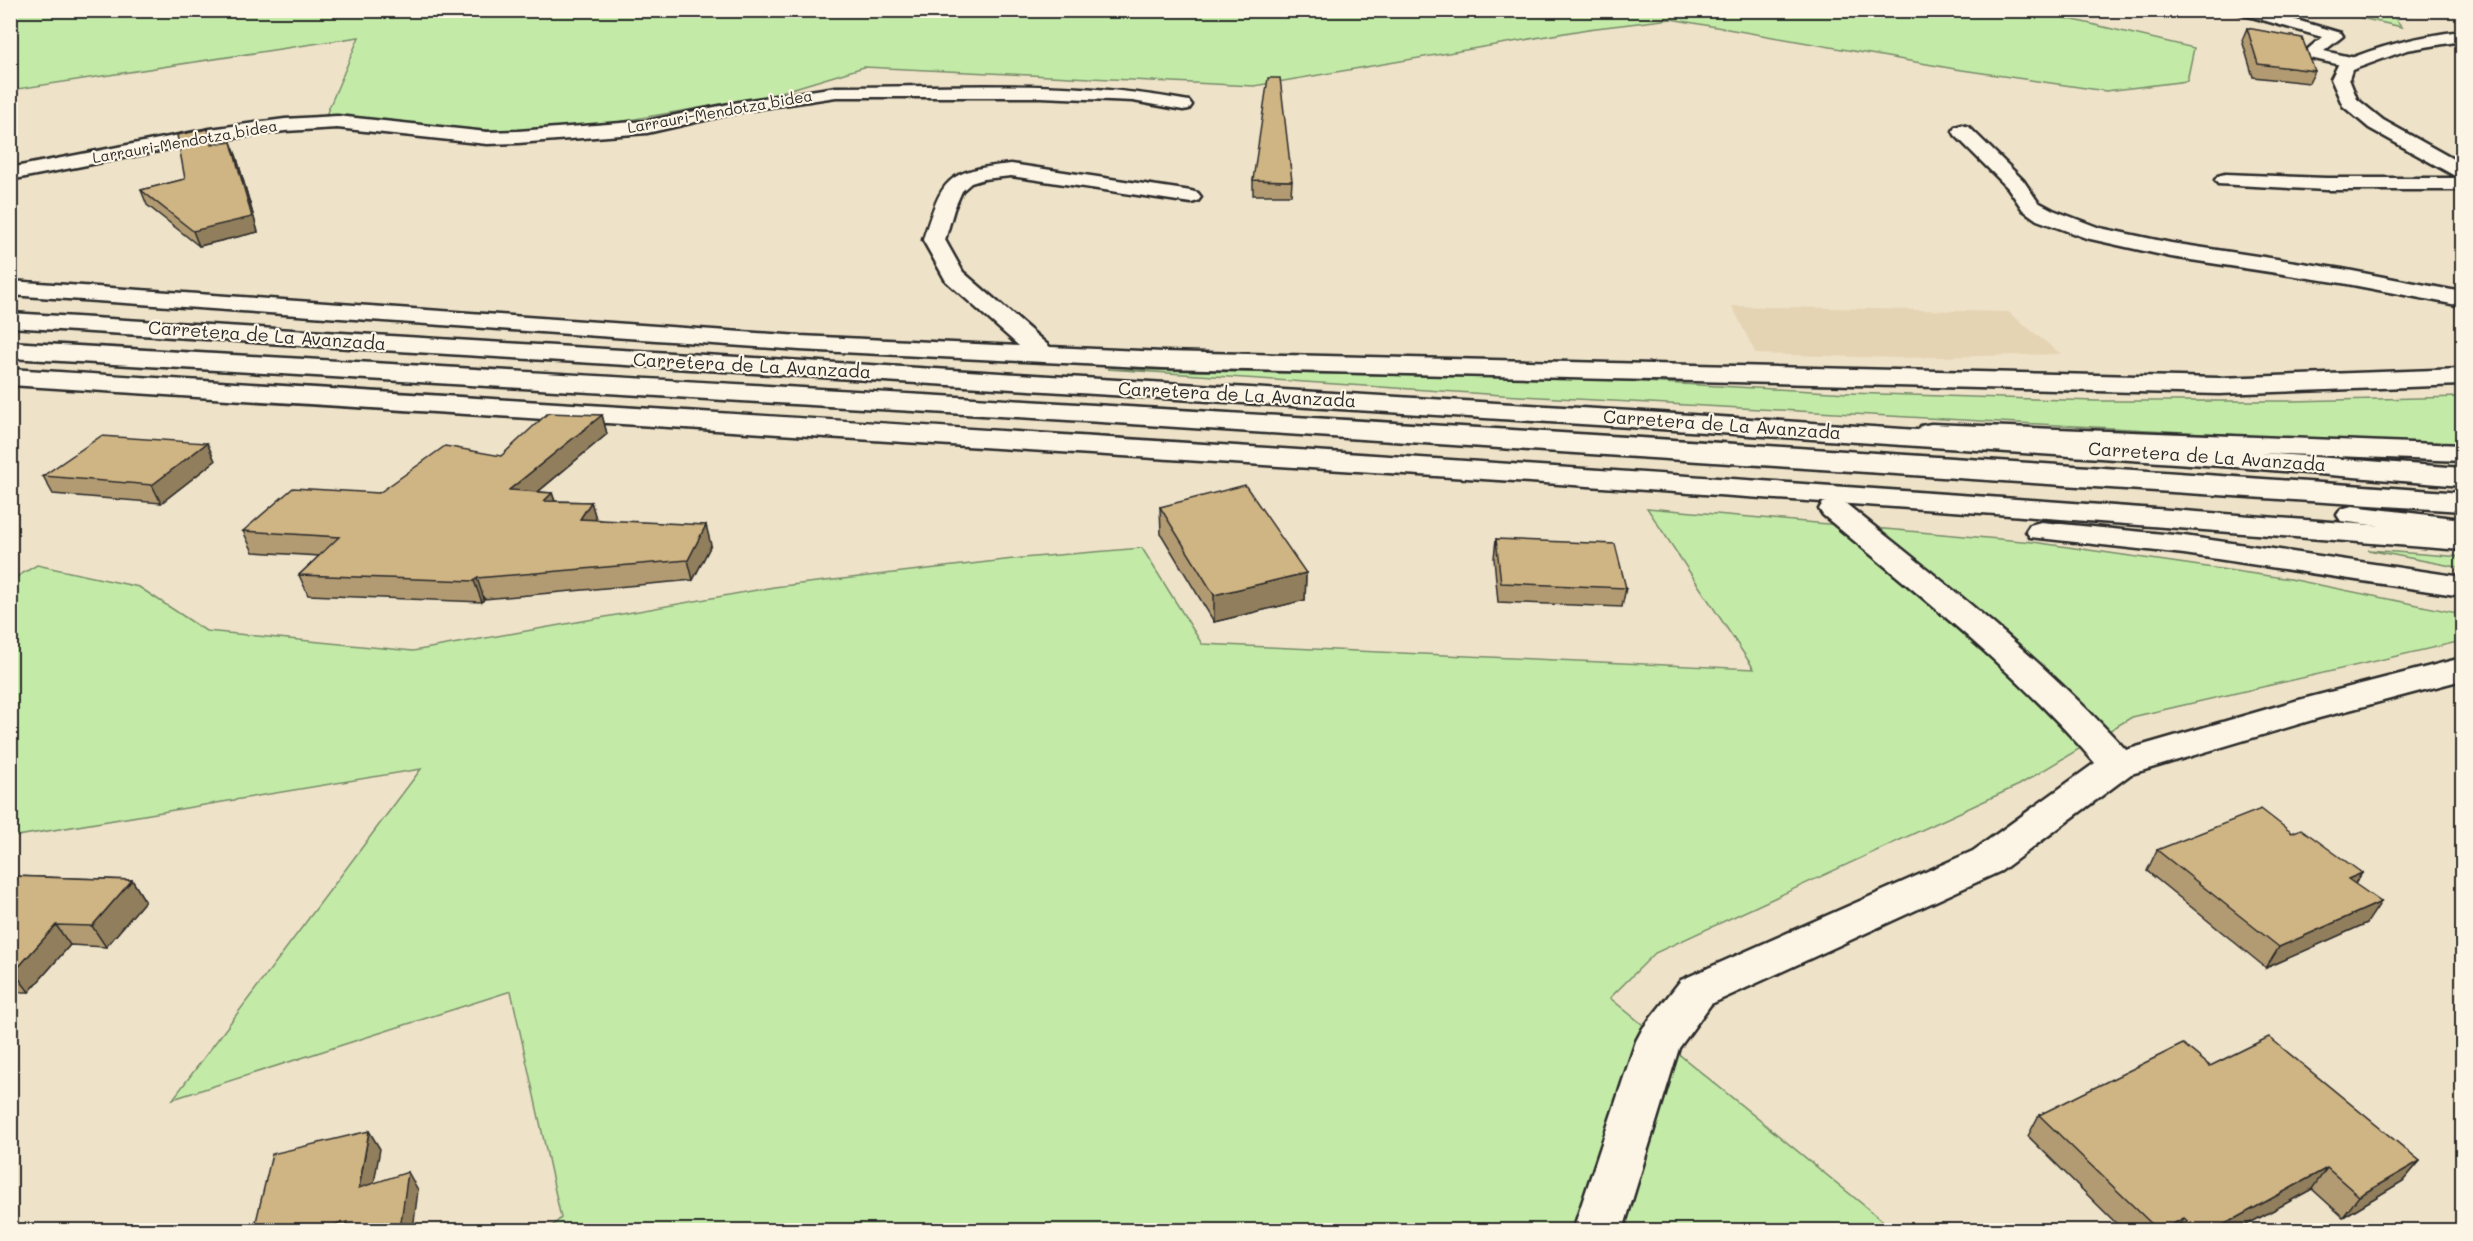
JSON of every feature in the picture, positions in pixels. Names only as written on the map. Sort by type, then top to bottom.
[{"type":"main road","points":[[2243,10],[2335,36],[2316,49],[2316,54],[2361,60]]},
{"type":"main road","points":[[2463,36],[2398,46],[2345,67],[2340,79],[2349,102],[2376,124],[2463,172]]},
{"type":"main road","points":[[2361,60],[2367,78]]},
{"type":"main road","name":"Larrauri-Mendotza bidea","points":[[10,174],[210,135],[285,125],[337,122],[487,138],[518,137],[647,127],[792,98],[863,91],[1041,92],[1133,96],[1183,105]]},
{"type":"main road","points":[[2378,102],[2384,109],[2413,128],[2463,153]]},
{"type":"main road","points":[[1962,130],[2016,184],[2030,206],[2045,215],[2094,232],[2171,250],[2342,276],[2463,299]]},
{"type":"main road","points":[[1042,354],[954,276],[934,240],[947,201],[959,182],[981,174],[1011,170],[1191,197]]},
{"type":"main road","points":[[2225,180],[2326,184],[2463,184]]},
{"type":"main road","points":[[10,288],[776,341],[1258,362],[2207,385],[2463,376]]},
{"type":"main road","name":"Carretera de La Avanzada","points":[[10,320],[1630,419],[2235,459],[2463,477]]},
{"type":"main road","name":"Carretera de La Avanzada","points":[[10,350],[906,402],[2463,502]]},
{"type":"main road","points":[[10,377],[1530,473],[2010,506],[2463,541]]},
{"type":"main road","points":[[1630,419],[2463,453]]},
{"type":"main road","points":[[1909,465],[2463,528]]},
{"type":"main road","points":[[1530,473],[1698,499],[1834,509],[2184,545],[2463,587]]},
{"type":"main road","points":[[1834,509],[1998,644],[2086,729],[2118,765]]},
{"type":"main road","points":[[1598,1230],[1659,1041],[1696,992],[1987,861],[2118,765],[2308,709],[2463,669]]},
{"type":"shaded area","points":[[1732,306],[2008,312],[2061,354],[1897,358],[1756,354]]},
{"type":"green space","points":[[11,10],[2031,10],[2194,48],[2187,81],[2106,91],[1955,69],[1671,19],[1588,29],[1254,86],[864,67],[768,96],[560,132],[455,129],[326,115],[359,37],[11,90]]},
{"type":"green space","points":[[2329,11],[2451,11],[2393,16],[2402,27]]},
{"type":"green space","points":[[1107,369],[1607,380],[1849,393],[2095,401],[2293,401],[2462,397],[2462,447],[1502,395]]},
{"type":"green space","points":[[1647,508],[2033,542],[2290,579],[2462,614],[2462,641],[2132,717],[2019,785],[1655,953],[1610,998],[1894,1230],[548,1230],[561,1218],[511,991],[173,1099],[421,769],[11,837],[11,580],[37,565],[139,587],[206,631],[413,651],[774,587],[1022,558],[1142,548],[1202,644],[1754,669]]},
{"type":"green space","points":[[2368,550],[2462,557],[2462,568]]},
{"type":"building","points":[[2247,28],[2302,38],[2315,71],[2258,64]]},
{"type":"building","points":[[1268,78],[1280,78],[1292,181],[1253,180]]},
{"type":"building","points":[[208,129],[212,145],[231,142],[252,217],[193,231],[141,190],[185,179],[177,135]]},
{"type":"building","points":[[548,413],[602,415],[509,490],[552,493],[544,501],[591,502],[580,519],[706,525],[688,560],[477,578],[474,581],[299,575],[339,537],[243,531],[293,488],[379,493],[445,446],[501,456]]},
{"type":"building","points":[[101,436],[207,443],[152,485],[43,476]]},
{"type":"building","points":[[1245,485],[1306,573],[1214,595],[1160,507]]},
{"type":"building","points":[[1496,539],[1615,544],[1626,588],[1501,583]]},
{"type":"building","points":[[2261,809],[2292,833],[2301,829],[2362,873],[2348,879],[2381,902],[2279,947],[2157,850]]},
{"type":"building","points":[[10,876],[132,880],[92,926],[56,925],[14,972],[10,972]]},
{"type":"building","points":[[2269,1037],[2420,1161],[2359,1196],[2327,1168],[2214,1230],[2197,1230],[2184,1218],[2158,1230],[2039,1115],[2183,1044],[2210,1066]]},
{"type":"building","points":[[369,1131],[359,1188],[408,1172],[400,1229],[346,1230],[347,1222],[312,1230],[254,1230],[272,1154]]}]
